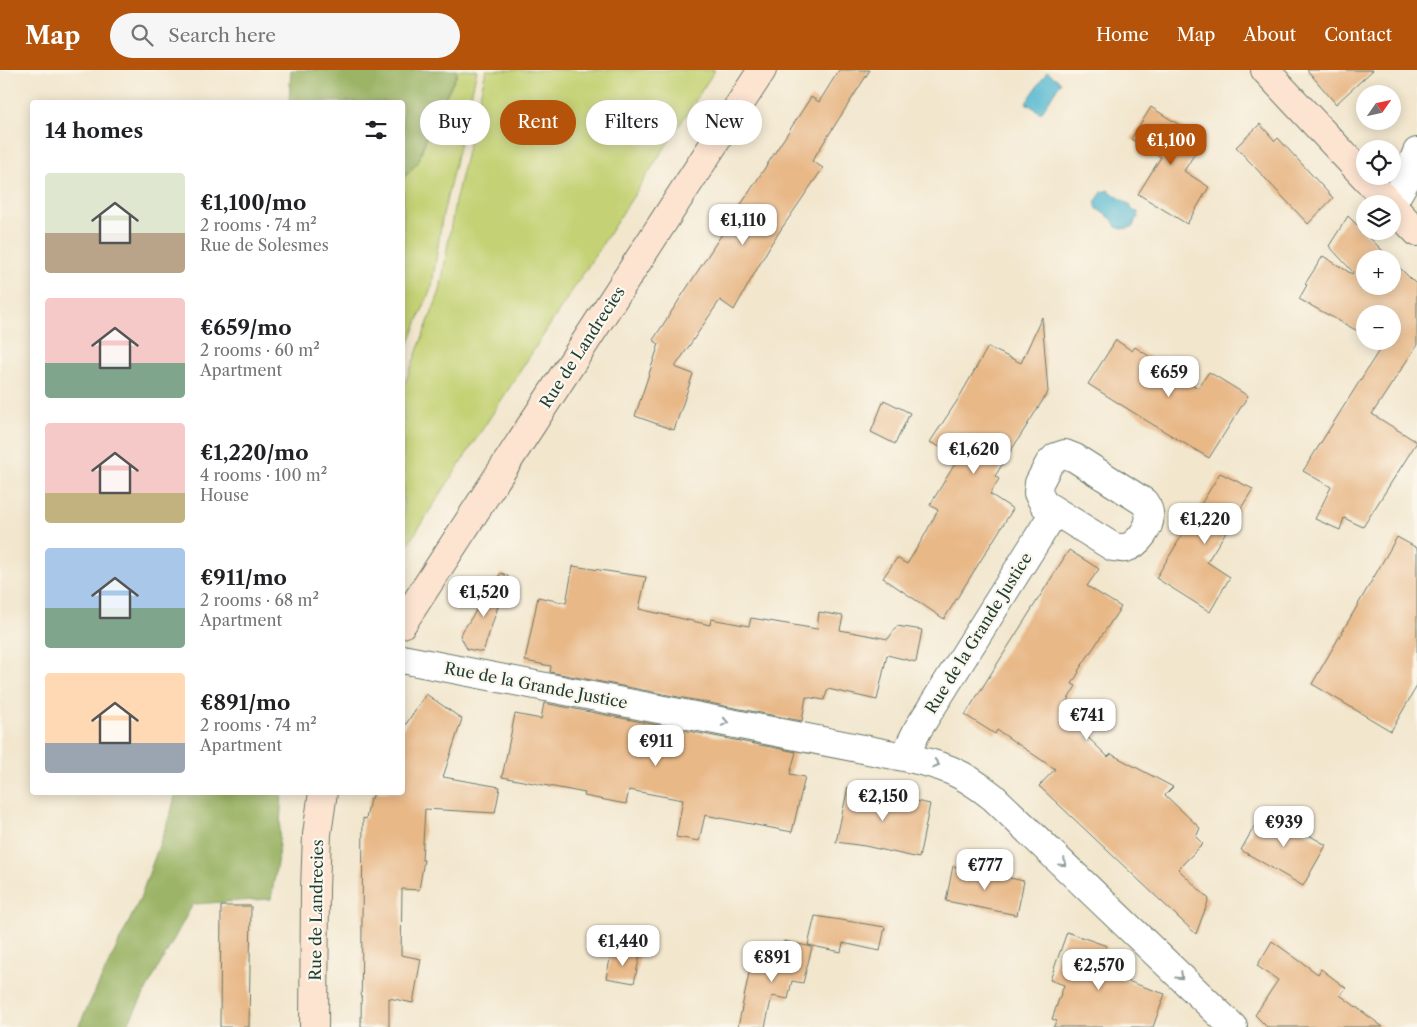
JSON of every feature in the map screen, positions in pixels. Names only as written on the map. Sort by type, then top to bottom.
[{"type":"main road","name":"Rue de Landrecies","points":[[405,619],[762,70]]},
{"type":"main road","points":[[1265,70],[1383,195]]},
{"type":"main road","points":[[1401,214],[1417,232]]},
{"type":"main road","name":"Rue de Landrecies","points":[[314,1027],[314,889],[317,834],[323,795]]},
{"type":"street","points":[[1397,195],[1407,178],[1417,152]]},
{"type":"street","name":"Rue de la Grande Justice","points":[[904,756],[918,729],[1055,511]]},
{"type":"street","name":"Rue de la Grande Justice","points":[[405,660],[904,756],[946,767],[967,778],[993,797],[1233,1027]]},
{"type":"green space","points":[[291,70],[456,70],[457,74],[443,100],[420,100],[420,145],[424,145],[418,162],[405,177],[405,100],[289,100]]},
{"type":"green space","points":[[456,70],[477,70],[470,100],[444,100],[457,75]]},
{"type":"green space","points":[[486,70],[715,70],[696,100],[687,100],[687,113],[677,129],[677,100],[586,100],[586,145],[666,145],[405,549],[405,383],[440,291],[455,202],[468,145],[490,145],[490,100],[479,100]]},
{"type":"green space","points":[[424,145],[459,145],[442,219],[432,286],[405,352],[405,177],[418,162]]},
{"type":"green space","points":[[175,795],[282,795],[278,857],[271,899],[193,904],[126,1027],[78,1027],[139,901]]},
{"type":"water","points":[[1047,72],[1061,82],[1041,113],[1026,103]]},
{"type":"water","points":[[1108,190],[1130,205],[1133,211],[1138,212],[1139,217],[1133,227],[1122,229],[1116,227],[1112,219],[1097,209],[1095,202],[1102,192]]},
{"type":"building","points":[[839,70],[870,70],[812,161],[823,168],[771,244],[734,310],[720,300],[675,367],[693,374],[674,430],[635,416],[659,344],[653,340],[811,97],[819,102]]},
{"type":"building","points":[[1307,70],[1373,70],[1356,85],[1336,104]]},
{"type":"building","points":[[1151,107],[1203,140],[1184,171],[1209,187],[1187,224],[1138,194],[1161,157],[1131,139]]},
{"type":"building","points":[[1260,124],[1275,141],[1278,138],[1333,198],[1308,224],[1236,147]]},
{"type":"building","points":[[1348,216],[1356,224],[1356,240],[1372,240],[1382,250],[1356,250],[1356,295],[1401,295],[1401,269],[1417,285],[1417,345],[1372,414],[1417,442],[1363,527],[1344,518],[1340,530],[1315,519],[1331,487],[1303,471],[1379,350],[1401,350],[1401,305],[1356,305],[1356,330],[1299,299],[1307,285],[1305,284],[1323,256],[1352,274],[1353,272],[1329,246]]},
{"type":"building","points":[[1042,317],[1048,392],[995,476],[999,479],[990,494],[1013,509],[944,619],[883,578],[897,558],[907,564],[938,510],[930,505],[959,457],[930,442],[957,401],[988,347],[1021,363]]},
{"type":"building","points":[[1116,340],[1132,351],[1135,347],[1198,388],[1209,372],[1248,396],[1209,458],[1088,384]]},
{"type":"building","points":[[884,400],[910,413],[895,444],[871,432]]},
{"type":"building","points":[[1220,473],[1253,489],[1207,562],[1230,577],[1210,612],[1156,578]]},
{"type":"building","points":[[1397,537],[1417,548],[1417,686],[1391,731],[1312,684]]},
{"type":"building","points":[[1069,550],[1099,569],[1087,586],[1121,607],[1078,671],[1072,684],[1076,686],[1061,711],[1108,757],[1111,754],[1173,787],[1165,795],[1200,828],[1196,837],[1203,844],[1178,869],[1209,899],[1196,934],[1039,786],[1055,769],[997,730],[995,734],[965,715]]},
{"type":"building","points":[[573,566],[646,577],[639,609],[710,625],[711,619],[749,626],[751,618],[817,629],[819,612],[843,616],[840,630],[888,639],[897,626],[922,630],[916,662],[887,655],[877,700],[828,689],[824,700],[806,697],[802,721],[550,672],[551,666],[525,661],[538,597],[566,603]]},
{"type":"building","points":[[501,573],[508,576],[483,652],[467,649],[460,635]]},
{"type":"building","points":[[426,694],[462,719],[443,777],[500,787],[495,813],[425,809],[422,860],[424,860],[419,890],[402,889],[401,955],[421,959],[413,1003],[389,998],[389,1027],[361,1027],[363,818],[366,819],[370,799],[372,799],[373,795],[405,795],[405,726]]},
{"type":"building","points":[[544,703],[796,752],[790,774],[805,777],[792,832],[705,815],[699,841],[676,837],[683,800],[629,790],[626,804],[584,796],[585,793],[502,777],[515,714],[541,719]]},
{"type":"building","points":[[848,787],[930,804],[919,858],[865,846],[836,842]]},
{"type":"building","points":[[1264,809],[1326,845],[1303,886],[1241,850]]},
{"type":"building","points":[[953,866],[1024,881],[1017,915],[946,901]]},
{"type":"building","points":[[221,906],[251,906],[249,1027],[220,1027]]},
{"type":"building","points":[[815,916],[885,927],[880,951],[843,943],[841,952],[808,945]]},
{"type":"building","points":[[1067,932],[1107,946],[1098,971],[1165,994],[1153,1027],[1053,1027],[1057,1021],[1052,1019],[1064,985],[1050,980]]},
{"type":"building","points":[[784,941],[812,947],[803,983],[792,981],[788,999],[772,996],[765,1027],[738,1027],[752,958],[779,964]]},
{"type":"building","points":[[1272,941],[1318,974],[1321,969],[1346,988],[1340,995],[1383,1027],[1267,1027],[1255,1015],[1278,980],[1257,966]]},
{"type":"building","points":[[612,950],[640,955],[634,983],[606,978]]}]
